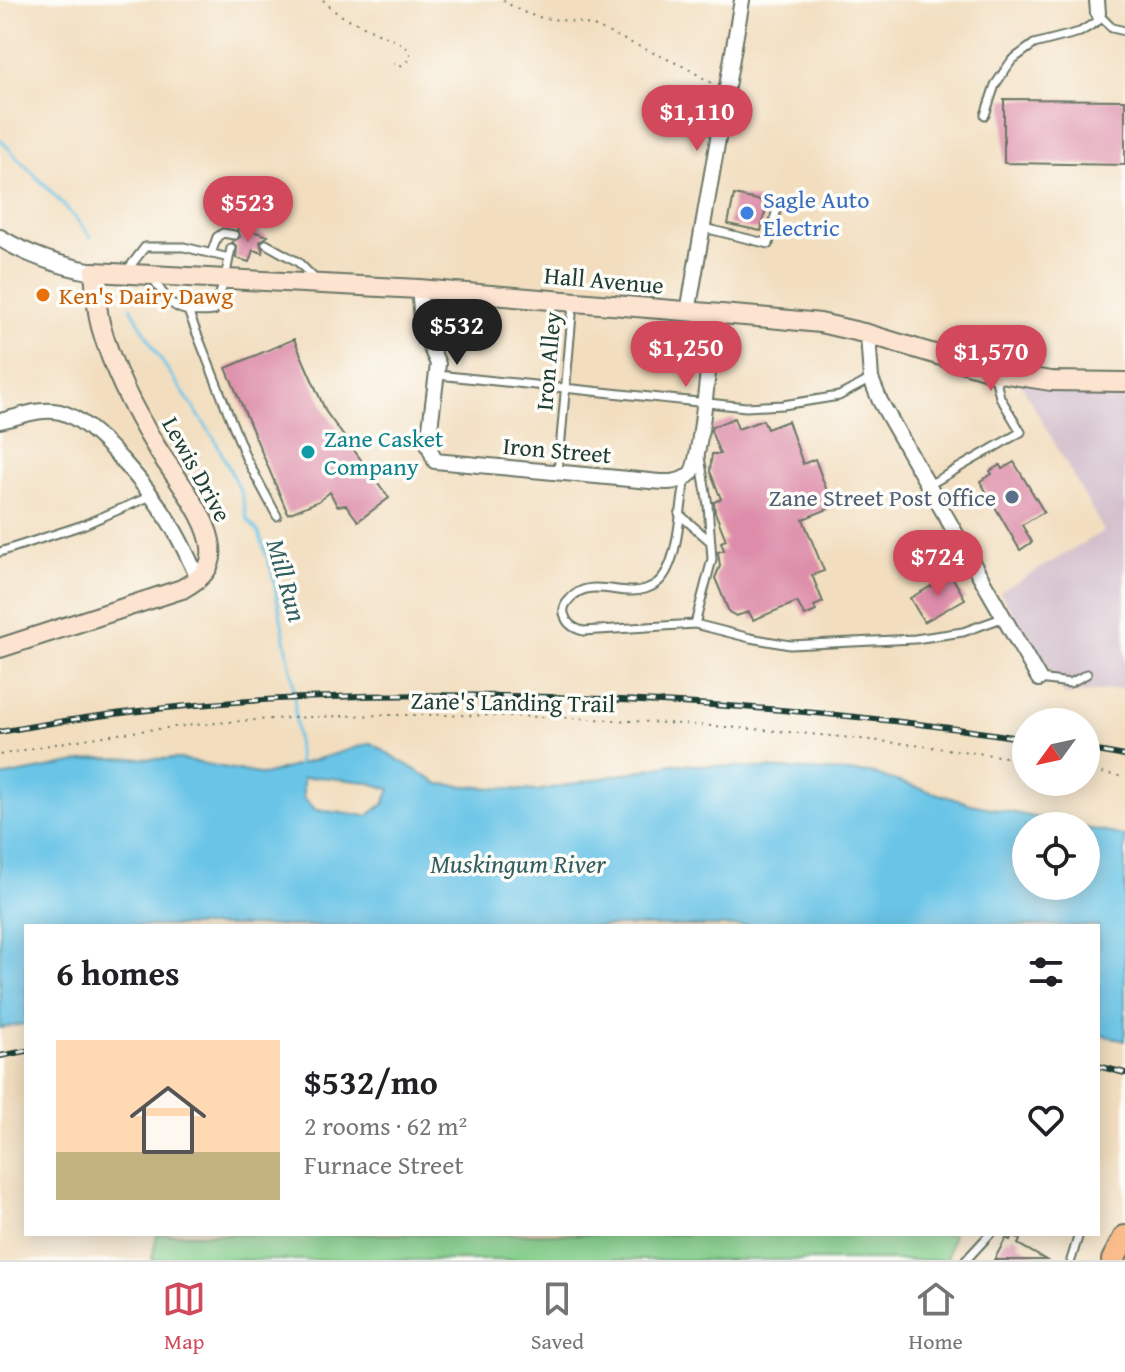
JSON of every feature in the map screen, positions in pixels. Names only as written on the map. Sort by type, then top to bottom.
[{"type":"main road","name":"Hall Avenue","points":[[94,272],[419,289],[820,323],[868,334],[994,372],[1051,381],[1125,382]]},
{"type":"main road","name":"Lewis Drive","points":[[94,272],[100,324],[111,354],[148,434],[203,523],[210,540],[209,566],[199,580]]},
{"type":"main road","points":[[0,648],[164,596],[199,580]]},
{"type":"main road","points":[[1113,1260],[1125,1237]]},
{"type":"street","points":[[688,312],[742,0]]},
{"type":"street","points":[[0,238],[35,256],[94,272]]},
{"type":"street","points":[[419,289],[423,330],[436,355],[438,375]]},
{"type":"street","points":[[683,478],[693,470],[698,447],[714,314]]},
{"type":"street","points":[[868,334],[871,379],[888,417],[1039,679]]},
{"type":"street","name":"Iron Street","points":[[438,375],[428,444],[432,457],[440,463],[650,481],[683,478]]},
{"type":"street","points":[[0,421],[41,411],[69,415],[106,445],[151,496],[177,535],[199,580]]},
{"type":"lane","points":[[985,115],[995,85],[1012,60],[1034,44],[1080,32],[1099,11],[1112,28],[1125,31]]},
{"type":"lane","points":[[704,228],[769,244],[776,212]]},
{"type":"lane","points":[[211,254],[217,237],[223,233],[234,235]]},
{"type":"lane","points":[[266,244],[298,262],[319,284]]},
{"type":"lane","points":[[124,275],[145,247],[184,247],[229,258]]},
{"type":"lane","points":[[152,276],[178,310],[214,311],[231,248]]},
{"type":"lane","name":"Iron Alley","points":[[558,472],[574,302]]},
{"type":"lane","points":[[188,311],[246,458],[277,516]]},
{"type":"lane","points":[[927,486],[1021,432],[1000,397],[994,372]]},
{"type":"lane","points":[[438,375],[746,407],[839,396],[871,379]]},
{"type":"lane","points":[[695,624],[710,572],[708,505],[698,447]]},
{"type":"lane","points":[[683,478],[670,567],[657,583],[632,591],[592,587],[582,591],[567,602],[564,616],[575,629],[695,624],[790,645],[915,639],[963,632],[1002,618]]},
{"type":"lane","points":[[0,552],[83,525],[151,496]]},
{"type":"lane","points":[[679,514],[710,541]]},
{"type":"lane","points":[[1039,679],[1070,683],[1087,674]]},
{"type":"lane","points":[[967,1259],[988,1236]]},
{"type":"lane","points":[[1071,1260],[1078,1236]]},
{"type":"path","points":[[323,0],[338,14],[408,48],[411,56],[408,63],[400,66],[394,64]]},
{"type":"path","points":[[503,0],[527,15],[547,21],[581,22],[596,27],[687,68],[726,95]]},
{"type":"path","name":"Zane's Landing Trail","points":[[0,755],[157,729],[288,718],[488,715],[672,723],[880,740],[1012,758]]},
{"type":"path","points":[[1100,773],[1125,777]]},
{"type":"shaded area","points":[[1020,382],[1125,392],[1125,688],[1065,695],[1000,592],[1104,531]]},
{"type":"green space","points":[[157,1236],[953,1236],[947,1260],[152,1260]]},
{"type":"water","name":"Muskingum River","points":[[371,743],[439,784],[537,791],[673,764],[870,773],[971,804],[1012,812],[1012,900],[1100,900],[1100,831],[1125,836],[1125,1041],[1100,1035],[1100,924],[24,924],[24,1024],[0,1028],[0,777],[98,758],[180,759],[264,775]],"holes":[[[303,778],[366,782],[390,789],[384,804],[367,816],[316,810],[303,797]]]},
{"type":"building","points":[[1004,99],[1125,100],[1125,165],[1004,163]]},
{"type":"building","name":"Sagle Auto Electric","points":[[734,195],[767,202],[761,231],[728,224]]},
{"type":"building","points":[[237,226],[268,236],[260,242],[263,253],[253,250],[249,262],[236,258],[237,247],[232,242],[240,237]]},
{"type":"building","name":"Zane Casket Company","points":[[294,339],[326,412],[389,498],[358,521],[346,505],[337,506],[330,492],[319,501],[288,514],[226,368]]},
{"type":"building","points":[[734,418],[738,429],[763,420],[767,429],[788,421],[803,464],[815,459],[833,507],[803,519],[824,571],[812,575],[823,602],[814,606],[816,611],[805,616],[797,602],[753,620],[749,612],[736,616],[729,612],[715,578],[720,566],[718,552],[724,550],[721,542],[726,540],[715,512],[714,502],[721,499],[710,471],[712,454],[720,454],[711,431],[712,427]]},
{"type":"building","name":"Zane Street Post Office","points":[[1014,462],[1044,512],[1022,525],[1032,542],[1020,550],[980,481],[1000,465],[1002,469]]},
{"type":"building","points":[[951,575],[965,599],[924,622],[910,598]]},
{"type":"building","points":[[1014,1236],[1020,1240],[1018,1244],[1046,1260],[994,1260],[1006,1238],[1010,1240]]},
{"type":"waterway","name":"Mill Run","points":[[0,139],[91,237]]},
{"type":"waterway","name":"Mill Run","points":[[131,307],[157,354],[214,438],[241,492],[247,519],[259,533],[272,572],[293,680],[299,767]]},
{"type":"railway","points":[[0,732],[154,709],[232,702],[466,695],[774,709],[1012,737]]},
{"type":"railway","points":[[1100,752],[1125,756]]},
{"type":"railway","points":[[0,1056],[24,1051]]},
{"type":"railway","points":[[1100,1067],[1125,1073]]},
{"type":"place","name":"Sagle Auto Electric","points":[[747,213]]},
{"type":"place","name":"Ken's Dairy Dawg","points":[[43,295]]},
{"type":"place","name":"Zane Casket Company","points":[[308,452]]},
{"type":"place","name":"Zane Street Post Office","points":[[1012,497]]}]
